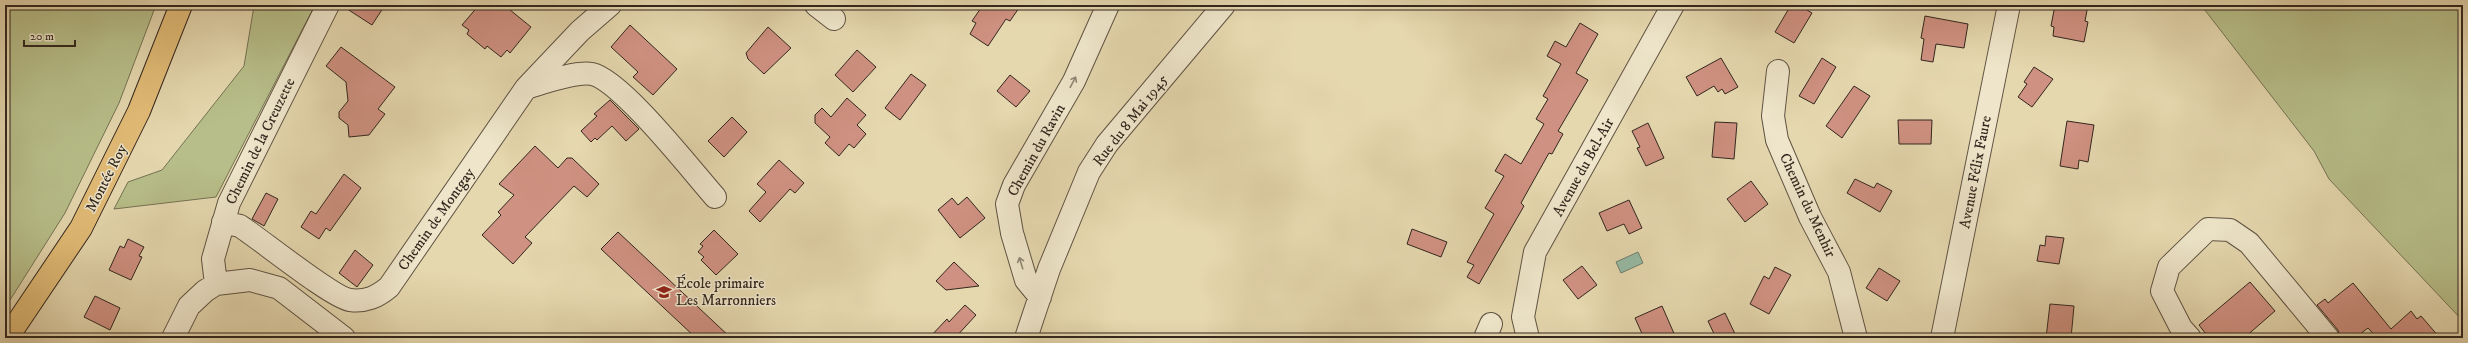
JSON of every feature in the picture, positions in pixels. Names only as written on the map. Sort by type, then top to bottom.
[{"type":"main road","name":"Montée Roy","points":[[7,338],[80,228],[139,111],[181,5]]},
{"type":"street","name":"Chemin de la Creuzette","points":[[216,284],[213,259],[228,203],[328,5]]},
{"type":"street","name":"Chemin de Montgay","points":[[223,222],[240,226],[331,291],[348,300],[363,300],[376,297],[389,287],[526,88],[580,31],[610,5]]},
{"type":"street","points":[[816,5],[834,18]]},
{"type":"street","name":"Chemin du Ravin","points":[[1040,297],[1026,280],[1012,233],[1007,204],[1014,185],[1074,81],[1108,5]]},
{"type":"street","name":"Rue du 8 Mai 1945","points":[[1026,338],[1069,217],[1093,166],[1107,144],[1224,5]]},
{"type":"street","name":"Avenue du Bel-Air","points":[[1528,338],[1523,317],[1535,252],[1673,5]]},
{"type":"street","name":"Avenue Félix Faure","points":[[1942,338],[2008,5]]},
{"type":"street","name":"Chemin du Menhir","points":[[1778,71],[1773,116],[1777,140],[1810,217],[1839,272],[1856,338]]},
{"type":"street","points":[[526,88],[564,77],[592,74],[606,81],[626,96],[715,197]]},
{"type":"street","points":[[2190,338],[2181,328],[2162,290],[2169,267],[2208,229],[2230,230],[2249,242],[2328,338]]},
{"type":"street","points":[[173,338],[188,306],[216,284],[250,280],[279,288],[344,338]]},
{"type":"shaded area","points":[[5,5],[156,5],[119,103],[65,213],[5,308]]},
{"type":"shaded area","points":[[253,5],[315,5],[216,197],[114,209],[128,182],[162,170],[244,66]]},
{"type":"shaded area","points":[[2201,5],[2463,5],[2463,321],[2329,179],[2314,151]]},
{"type":"shaded area","points":[[1638,252],[1643,263],[1621,273],[1616,262]]},
{"type":"building","points":[[341,5],[385,5],[372,25]]},
{"type":"building","points":[[479,5],[504,5],[531,27],[510,53],[507,50],[501,57],[487,46],[485,49],[467,34],[469,30],[462,25]]},
{"type":"building","points":[[983,5],[1021,5],[1010,21],[1006,19],[988,46],[970,34],[976,23],[972,21]]},
{"type":"building","points":[[1791,5],[1799,5],[1812,13],[1794,43],[1775,32]]},
{"type":"building","points":[[2055,5],[2088,5],[2085,21],[2088,22],[2084,42],[2053,36],[2054,27],[2051,26]]},
{"type":"building","points":[[1925,16],[1968,24],[1964,48],[1936,44],[1933,62],[1921,60],[1924,39],[1921,38]]},
{"type":"building","points":[[1580,23],[1598,34],[1576,73],[1588,80],[1558,131],[1563,134],[1552,154],[1549,153],[1521,203],[1524,206],[1479,284],[1467,277],[1474,265],[1467,262],[1494,214],[1485,208],[1504,176],[1495,171],[1505,154],[1521,164],[1544,124],[1536,119],[1548,99],[1543,96],[1561,64],[1547,56],[1555,41],[1566,47]]},
{"type":"building","points":[[630,25],[677,69],[653,95],[633,77],[638,72],[611,47]]},
{"type":"building","points":[[768,27],[791,48],[764,74],[748,59],[746,53]]},
{"type":"building","points":[[341,47],[395,87],[378,109],[385,114],[369,135],[349,137],[348,125],[339,118],[339,112],[348,101],[346,82],[326,66]]},
{"type":"building","points":[[857,50],[876,67],[853,92],[835,75]]},
{"type":"building","points":[[1721,58],[1738,87],[1725,94],[1722,89],[1718,92],[1714,86],[1697,96],[1686,77]]},
{"type":"building","points":[[1822,58],[1836,67],[1814,104],[1799,96]]},
{"type":"building","points":[[2034,67],[2053,79],[2032,107],[2018,97],[2027,84],[2024,82]]},
{"type":"building","points":[[911,74],[926,85],[900,120],[885,108]]},
{"type":"building","points":[[1010,75],[1030,91],[1016,107],[997,91]]},
{"type":"building","points":[[1854,86],[1870,96],[1842,138],[1826,126]]},
{"type":"building","points":[[847,98],[866,115],[857,125],[866,134],[854,148],[849,144],[839,156],[825,143],[830,137],[815,123],[815,115],[822,108],[831,117]]},
{"type":"building","points":[[610,100],[639,129],[626,141],[612,126],[597,140],[595,138],[591,142],[581,131],[597,116],[594,114]]},
{"type":"building","points":[[732,117],[747,132],[724,157],[708,141]]},
{"type":"building","points":[[1898,120],[1932,120],[1931,144],[1899,144]]},
{"type":"building","points":[[2067,121],[2094,125],[2088,162],[2079,160],[2078,169],[2060,166]]},
{"type":"building","points":[[1715,122],[1737,123],[1734,159],[1712,157]]},
{"type":"building","points":[[1648,123],[1664,158],[1646,166],[1637,148],[1640,147],[1632,131]]},
{"type":"building","points":[[535,146],[558,168],[567,158],[572,158],[599,184],[587,197],[574,186],[525,237],[532,243],[513,264],[482,235],[501,215],[498,212],[514,195],[499,184]]},
{"type":"building","points":[[779,160],[804,183],[795,193],[790,189],[760,222],[749,211],[766,192],[757,184]]},
{"type":"building","points":[[344,174],[361,188],[330,231],[326,228],[319,239],[301,227],[311,211],[316,214]]},
{"type":"building","points":[[1855,179],[1874,188],[1877,183],[1892,191],[1880,212],[1847,193]]},
{"type":"building","points":[[1751,181],[1768,204],[1745,222],[1727,199]]},
{"type":"building","points":[[266,193],[278,199],[264,226],[252,219]]},
{"type":"building","points":[[967,197],[985,218],[960,238],[938,210],[952,198],[958,205]]},
{"type":"building","points":[[1629,200],[1642,228],[1629,234],[1624,224],[1607,231],[1599,213]]},
{"type":"building","points":[[1412,229],[1447,242],[1441,257],[1407,244]]},
{"type":"building","points":[[714,230],[738,254],[716,275],[701,260],[704,257],[698,252],[703,246],[700,244]]},
{"type":"building","name":"École primaire Les Marronniers","points":[[618,232],[731,338],[696,338],[601,249]]},
{"type":"building","points":[[2046,236],[2064,238],[2059,264],[2037,261],[2040,245],[2045,246]]},
{"type":"building","points":[[128,239],[144,247],[139,256],[142,257],[131,280],[109,270],[120,246],[124,248]]},
{"type":"building","points":[[355,250],[373,265],[357,287],[339,273]]},
{"type":"building","points":[[954,262],[979,286],[946,290],[936,281]]},
{"type":"building","points":[[1582,266],[1597,285],[1578,299],[1563,280]]},
{"type":"building","points":[[1775,267],[1791,275],[1769,314],[1750,304],[1764,276],[1769,279]]},
{"type":"building","points":[[1879,268],[1900,281],[1887,301],[1866,288]]},
{"type":"building","points":[[2250,282],[2275,311],[2244,338],[2209,338],[2199,325]]},
{"type":"building","points":[[2353,283],[2391,329],[2411,311],[2417,319],[2421,316],[2440,338],[2377,338],[2368,328],[2355,338],[2340,338],[2338,330],[2317,305],[2325,299],[2328,303]]},
{"type":"building","points":[[95,296],[120,308],[110,330],[84,317]]},
{"type":"building","points":[[2050,304],[2074,306],[2071,338],[2046,338]]},
{"type":"building","points":[[965,305],[976,315],[955,338],[929,338],[947,319],[949,322]]},
{"type":"building","points":[[1662,306],[1676,338],[1644,338],[1635,318]]},
{"type":"building","points":[[1725,313],[1737,338],[1716,338],[1708,321]]},
{"type":"place","name":"École primaire Les Marronniers","points":[[664,292]]}]
